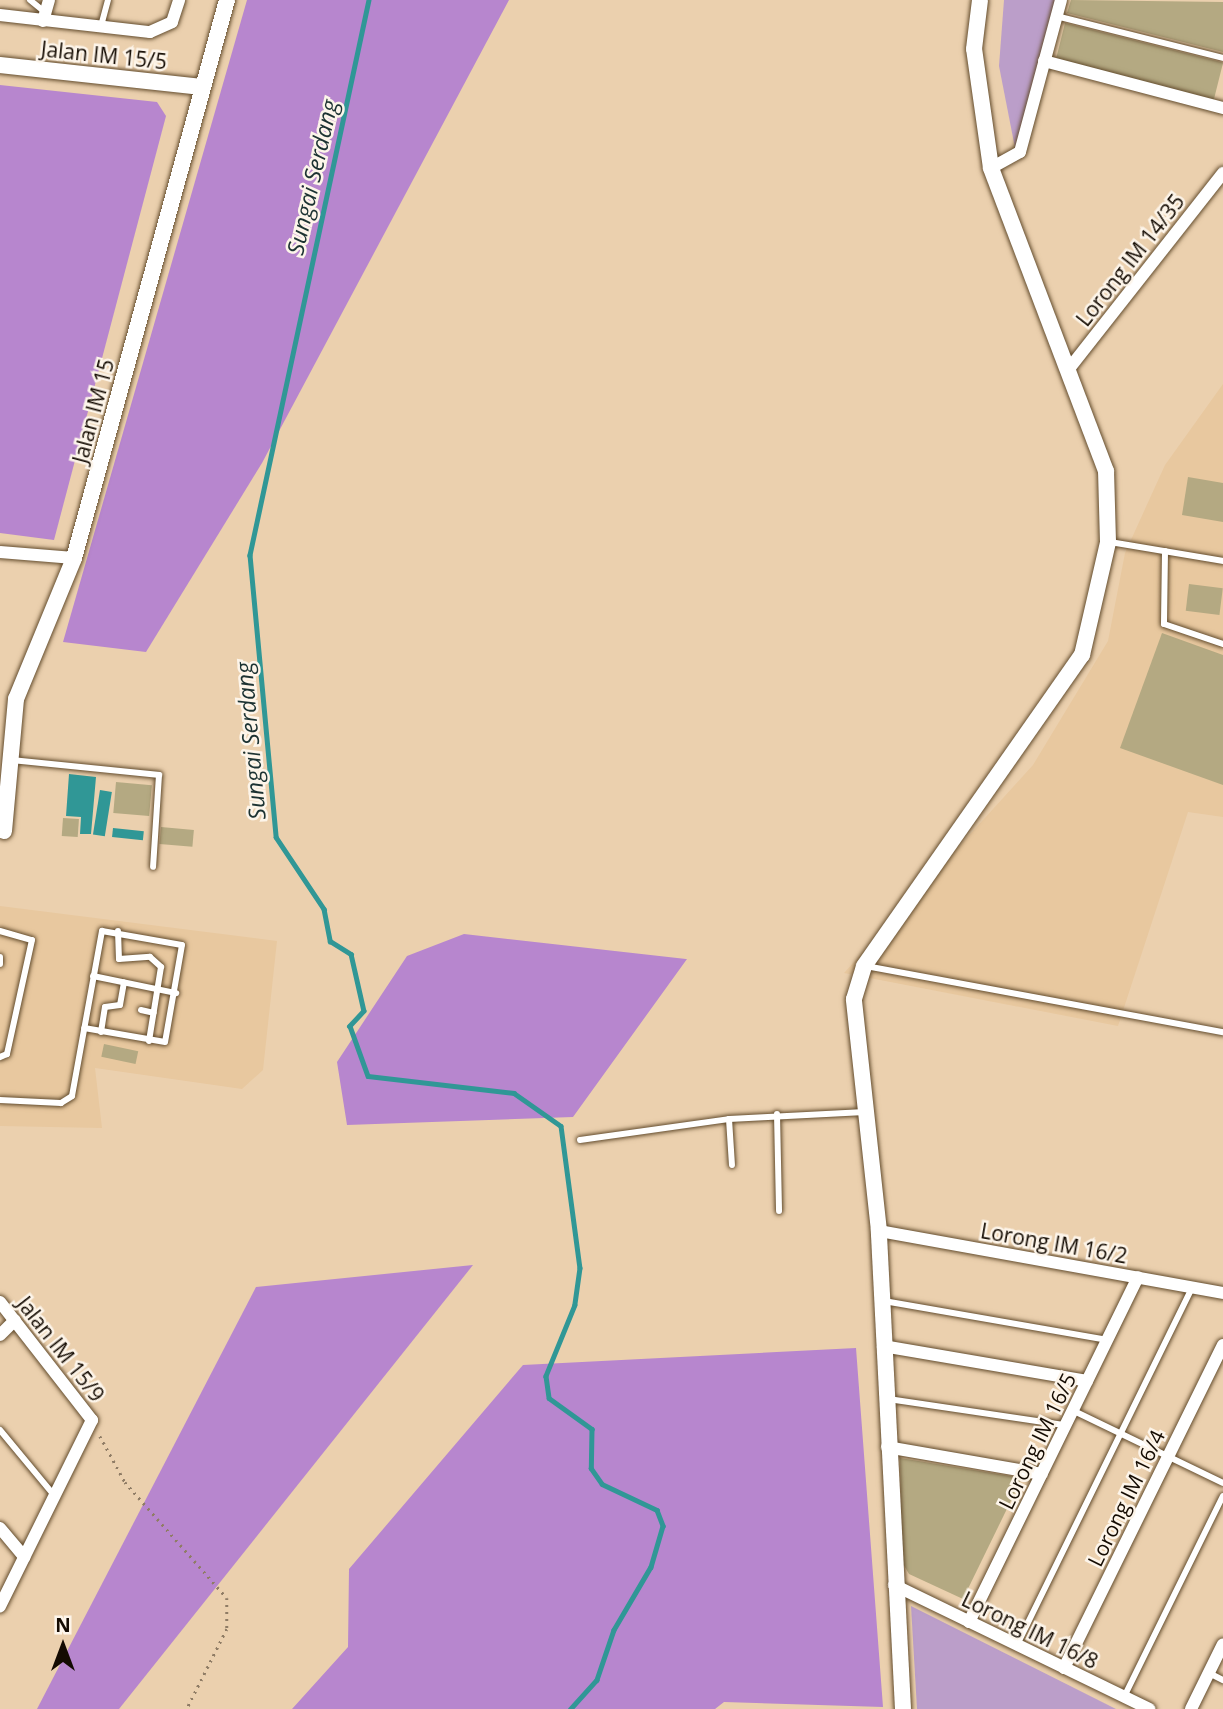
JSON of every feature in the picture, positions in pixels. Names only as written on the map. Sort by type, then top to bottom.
[{"type":"street","points":[[0,15],[46,11],[100,28],[150,32],[172,22],[178,0]]},
{"type":"street","name":"Jalan IM 15","points":[[4,831],[8,760],[16,699],[74,558],[227,0]]},
{"type":"street","points":[[903,1709],[887,1447],[879,1231],[854,999],[864,966],[1082,655],[1108,542],[1106,471],[990,168],[974,49],[980,0]]},
{"type":"street","points":[[990,168],[1020,152],[1061,0]]},
{"type":"street","points":[[1044,61],[1223,108]]},
{"type":"street","name":"Jalan IM 15/5","points":[[0,65],[202,87]]},
{"type":"street","name":"Lorong IM 14/35","points":[[1068,370],[1223,173]]},
{"type":"street","points":[[0,552],[74,558]]},
{"type":"street","name":"Lorong IM 16/2","points":[[879,1231],[1223,1293]]},
{"type":"street","name":"Lorong IM 16/5","points":[[969,1622],[1138,1277]]},
{"type":"street","name":"Jalan IM 15/9","points":[[0,1303],[92,1420]]},
{"type":"street","points":[[0,1335],[15,1320]]},
{"type":"street","name":"Lorong IM 16/4","points":[[1064,1668],[1223,1345]]},
{"type":"street","points":[[883,1346],[1087,1381]]},
{"type":"street","points":[[0,1606],[52,1494],[92,1420]]},
{"type":"street","points":[[887,1447],[1042,1474]]},
{"type":"street","points":[[0,1528],[24,1557]]},
{"type":"street","name":"Lorong IM 16/8","points":[[894,1585],[1149,1709]]},
{"type":"street","points":[[1191,1709],[1223,1644]]},
{"type":"lane","points":[[30,0],[46,11]]},
{"type":"lane","points":[[100,28],[108,0]]},
{"type":"lane","points":[[1056,16],[1223,58]]},
{"type":"lane","points":[[1108,542],[1223,561]]},
{"type":"lane","points":[[1165,551],[1164,624],[1223,644]]},
{"type":"lane","points":[[8,760],[159,775],[153,867]]},
{"type":"lane","points":[[0,931],[32,940],[7,1054],[0,1057]]},
{"type":"lane","points":[[118,931],[119,959],[150,957],[160,963],[159,990],[149,1041]]},
{"type":"lane","points":[[0,1100],[70,1100],[100,934],[118,931],[182,945],[167,1040],[149,1041],[85,1028]]},
{"type":"lane","points":[[0,957],[0,964]]},
{"type":"lane","points":[[864,966],[1223,1032]]},
{"type":"lane","points":[[93,976],[176,993]]},
{"type":"lane","points":[[101,1032],[105,1007],[120,1005],[124,982]]},
{"type":"lane","points":[[141,1010],[155,1013]]},
{"type":"lane","points":[[580,1140],[777,1114],[867,1112]]},
{"type":"lane","points":[[777,1114],[779,1211]]},
{"type":"lane","points":[[729,1119],[732,1165]]},
{"type":"lane","points":[[1017,1645],[1193,1287]]},
{"type":"lane","points":[[882,1301],[1108,1340]]},
{"type":"lane","points":[[886,1399],[1066,1425]]},
{"type":"lane","points":[[1073,1410],[1223,1483]]},
{"type":"lane","points":[[0,1430],[52,1494]]},
{"type":"lane","points":[[1124,1697],[1223,1496]]},
{"type":"lane","points":[[1209,1673],[1223,1681]]},
{"type":"path","points":[[92,1420],[125,1482],[227,1598],[227,1629],[187,1709]]},
{"type":"shaded area","points":[[247,0],[509,0],[262,463],[146,652],[63,642]]},
{"type":"shaded area","points":[[1004,0],[1056,0],[1016,153],[999,66]]},
{"type":"shaded area","points":[[0,85],[157,102],[166,116],[54,540],[0,533]]},
{"type":"shaded area","points":[[1223,384],[1223,817],[1188,812],[1118,1026],[844,973],[1033,765],[1108,641],[1125,553],[1165,465]]},
{"type":"shaded area","points":[[0,906],[277,941],[263,1070],[242,1089],[95,1068],[102,1128],[0,1126]]},
{"type":"shaded area","points":[[464,934],[687,959],[573,1117],[347,1125],[337,1062],[407,956]]},
{"type":"shaded area","points":[[473,1265],[119,1709],[37,1709],[256,1287]]},
{"type":"shaded area","points":[[856,1348],[883,1707],[724,1702],[715,1709],[292,1709],[348,1647],[349,1569],[523,1365]]},
{"type":"shaded area","points":[[911,1606],[1116,1709],[917,1709]]},
{"type":"water","points":[[69,774],[96,777],[91,834],[80,834],[81,817],[66,816]]},
{"type":"water","points":[[100,790],[112,792],[105,836],[93,834]]},
{"type":"water","points":[[113,828],[144,831],[143,840],[112,837]]},
{"type":"building","points":[[1071,0],[1223,2],[1223,52],[1067,13]]},
{"type":"building","points":[[1065,23],[1223,62],[1213,101],[1055,62]]},
{"type":"building","points":[[1188,477],[1223,483],[1223,522],[1182,515]]},
{"type":"building","points":[[1189,584],[1223,588],[1219,615],[1186,611]]},
{"type":"building","points":[[1162,633],[1223,655],[1223,785],[1120,748]]},
{"type":"building","points":[[116,782],[152,785],[149,816],[113,813]]},
{"type":"building","points":[[63,818],[79,819],[78,837],[62,836]]},
{"type":"building","points":[[161,827],[194,830],[192,847],[160,844]]},
{"type":"building","points":[[104,1044],[138,1051],[136,1064],[101,1057]]},
{"type":"building","points":[[900,1458],[1022,1478],[963,1599],[909,1574],[902,1562]]},
{"type":"waterway","name":"Sungai Serdang","points":[[369,0],[250,555],[276,837],[324,909],[330,941],[351,954],[364,1011],[350,1026],[368,1076],[514,1093],[561,1126],[580,1268],[575,1305],[546,1376],[549,1398],[592,1429],[591,1468],[602,1484],[657,1510],[663,1526],[651,1567],[614,1630],[597,1680],[571,1709]]}]
